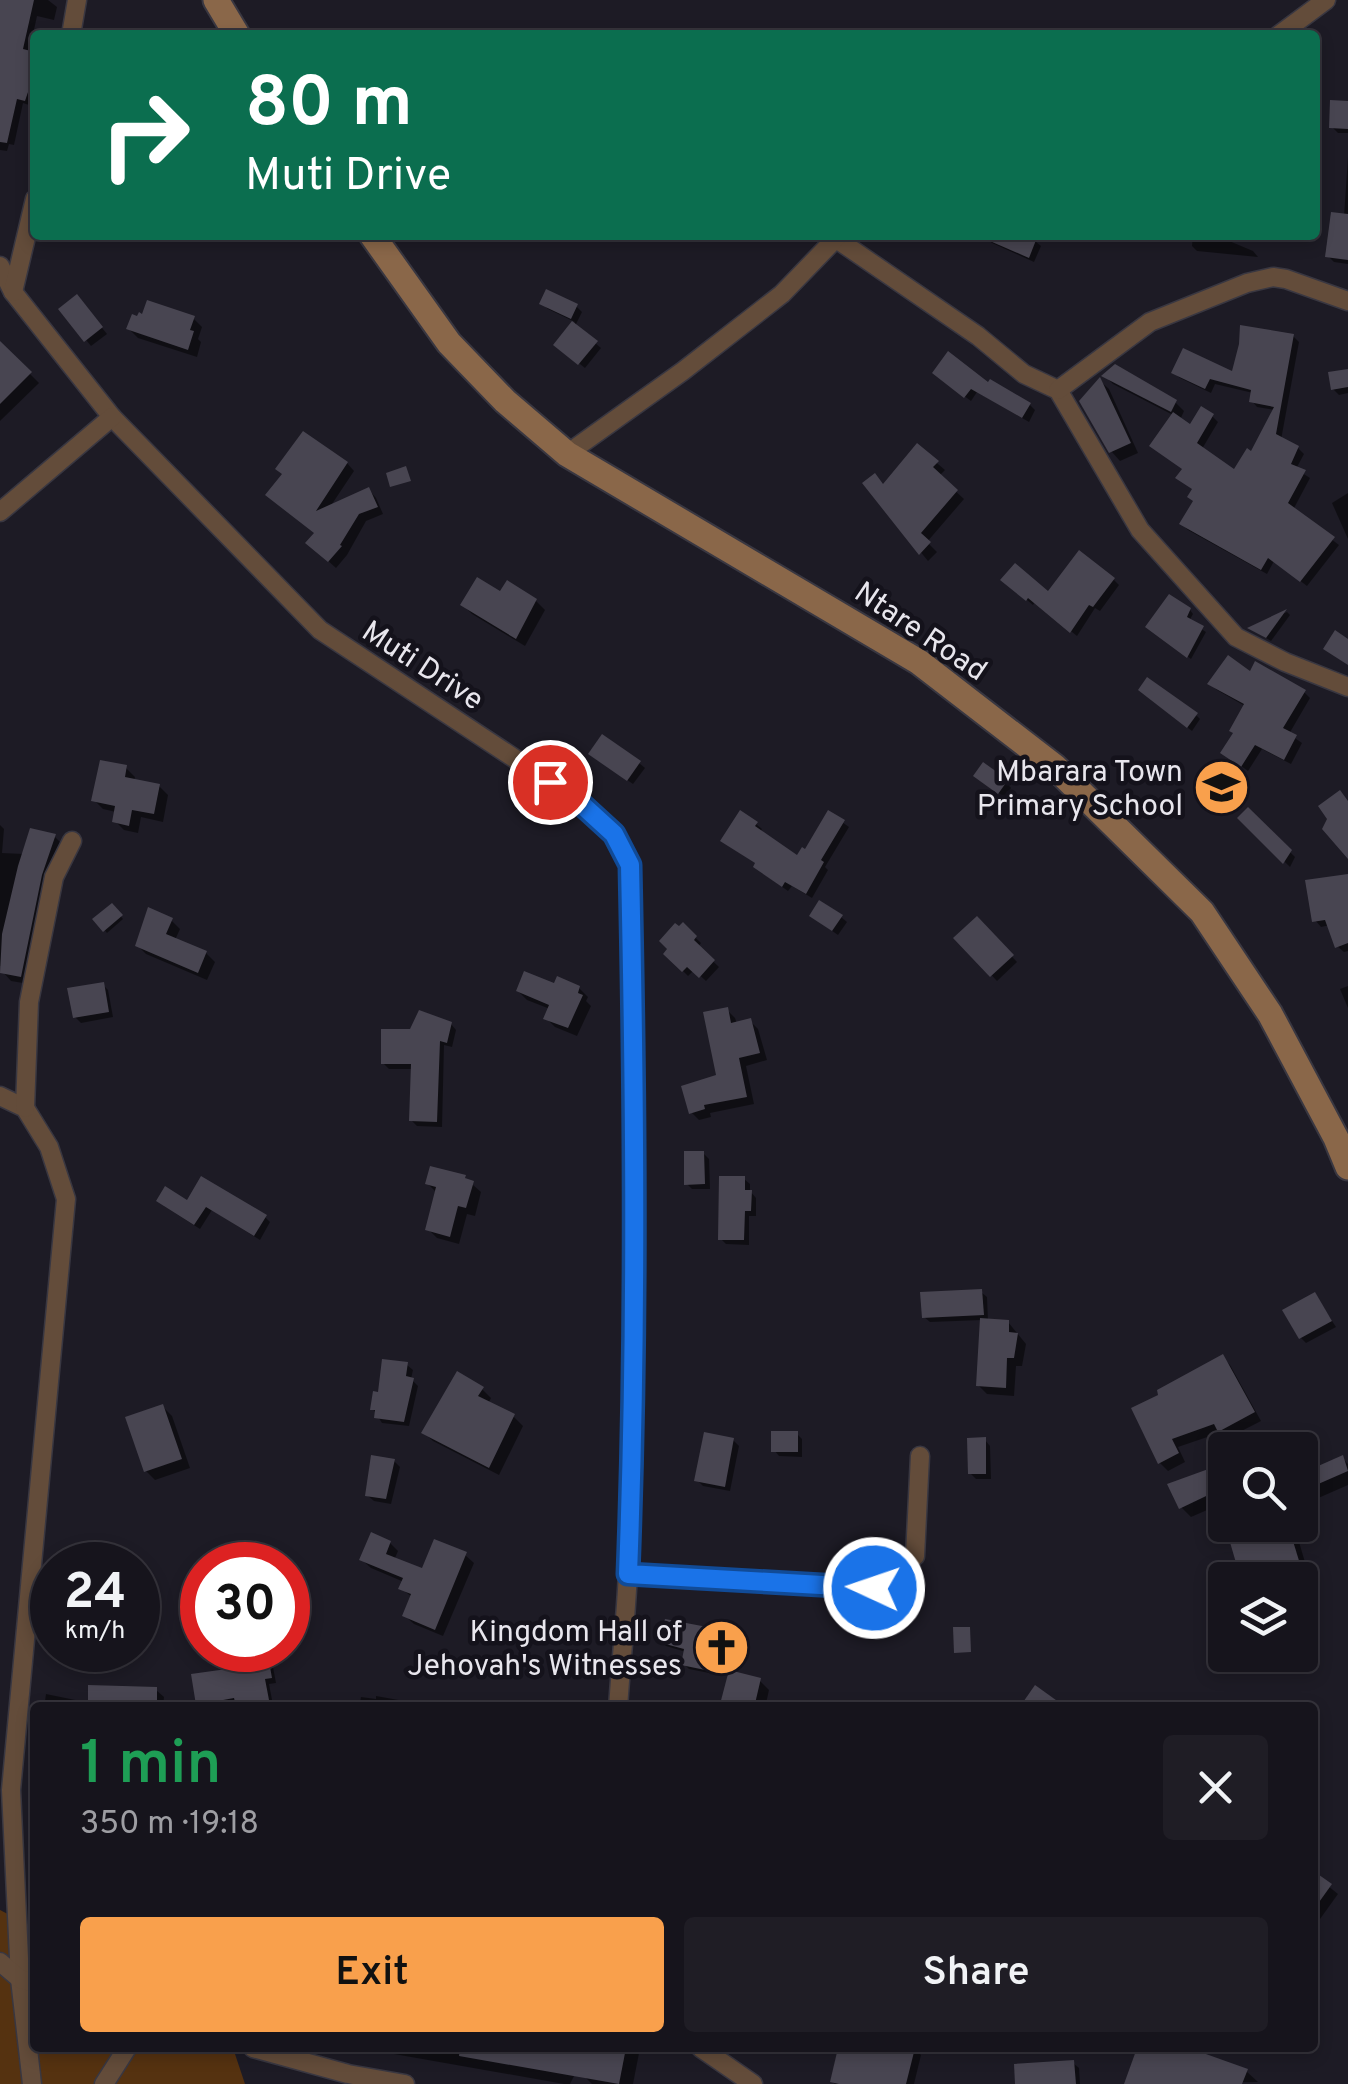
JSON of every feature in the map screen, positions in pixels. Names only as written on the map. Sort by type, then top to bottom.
[{"type":"main road","points":[[216,0],[234,30]]},
{"type":"main road","name":"Ntare Road","points":[[376,240],[449,343],[505,402],[567,454],[919,662],[1055,767],[1202,912],[1270,1014],[1348,1167]]},
{"type":"street","points":[[72,30],[77,0]]},
{"type":"street","points":[[1287,30],[1326,0]]},
{"type":"street","points":[[13,292],[30,220]]},
{"type":"street","points":[[567,454],[782,294],[834,240]]},
{"type":"street","points":[[841,240],[978,336],[1024,374],[1058,390],[1140,530],[1236,637],[1348,687]]},
{"type":"street","name":"Muti Drive","points":[[0,266],[13,292],[112,416],[320,630],[579,802],[614,834],[630,865],[635,1108],[633,1436],[618,1702]]},
{"type":"street","points":[[1058,390],[1150,322],[1247,283],[1273,277],[1286,279],[1348,301]]},
{"type":"street","points":[[0,512],[112,416]]},
{"type":"street","points":[[25,1108],[29,1002],[54,877],[72,842]]},
{"type":"street","points":[[0,1096],[25,1108],[49,1147],[66,1199],[11,1790],[30,2043]]},
{"type":"street","points":[[628,1574],[874,1588],[915,1556],[920,1456]]},
{"type":"street","points":[[0,1962],[27,1981]]},
{"type":"street","points":[[30,2052],[32,2084]]},
{"type":"street","points":[[104,2084],[124,2052]]},
{"type":"street","points":[[268,2052],[348,2074],[405,2084]]},
{"type":"street","points":[[706,2052],[732,2078],[752,2084]]},
{"type":"shaded area","points":[[0,1910],[30,1925],[30,2052],[234,2052],[245,2084],[0,2084]]},
{"type":"building","points":[[0,0],[34,0],[23,49],[30,51],[30,86],[25,101],[17,99],[7,143],[0,142]]},
{"type":"building","points":[[1330,100],[1348,101],[1348,129],[1329,128]]},
{"type":"building","points":[[1331,212],[1348,214],[1348,260],[1325,257]]},
{"type":"building","points":[[988,240],[1036,240],[1029,258]]},
{"type":"building","points":[[546,289],[578,304],[571,319],[539,304]]},
{"type":"building","points":[[77,294],[103,327],[84,342],[58,309]]},
{"type":"building","points":[[147,300],[195,316],[188,350],[126,329],[132,314],[142,314]]},
{"type":"building","points":[[572,321],[598,341],[578,365],[553,345]]},
{"type":"building","points":[[1240,325],[1294,334],[1276,434],[1299,446],[1291,464],[1306,470],[1288,503],[1335,537],[1300,582],[1268,558],[1261,570],[1179,524],[1193,501],[1187,497],[1192,489],[1175,478],[1182,469],[1149,446],[1173,412],[1190,424],[1201,406],[1214,414],[1197,443],[1234,469],[1247,448],[1251,451],[1274,407],[1249,402],[1251,390],[1210,379],[1205,389],[1171,373],[1183,348],[1232,371]]},
{"type":"building","points":[[0,341],[32,372],[0,404]]},
{"type":"building","points":[[948,351],[988,382],[990,379],[1031,403],[1022,418],[971,389],[964,398],[932,373]]},
{"type":"building","points":[[1115,364],[1177,400],[1171,412],[1101,376]]},
{"type":"building","points":[[1348,369],[1348,387],[1331,390],[1328,372]]},
{"type":"building","points":[[1100,377],[1131,443],[1109,453],[1079,401]]},
{"type":"building","points":[[303,431],[348,462],[316,511],[369,487],[378,507],[359,514],[342,546],[328,562],[305,543],[314,533],[265,495],[282,474],[275,469]]},
{"type":"building","points":[[917,443],[939,461],[933,467],[958,490],[921,533],[931,542],[919,555],[862,483],[875,473],[883,484]]},
{"type":"building","points":[[406,466],[411,481],[390,487],[386,473]]},
{"type":"building","points":[[1079,550],[1115,578],[1093,607],[1089,605],[1070,633],[1000,580],[1015,563],[1048,591]]},
{"type":"building","points":[[477,577],[500,591],[507,580],[537,599],[516,639],[460,605]]},
{"type":"building","points":[[1169,594],[1191,608],[1187,617],[1204,626],[1187,658],[1145,627]]},
{"type":"building","points":[[1287,609],[1266,638],[1247,628]]},
{"type":"building","points":[[1335,630],[1348,639],[1348,665],[1323,649]]},
{"type":"building","points":[[1228,655],[1250,671],[1255,661],[1306,690],[1283,728],[1297,735],[1284,760],[1255,745],[1241,767],[1220,753],[1244,704],[1207,684]]},
{"type":"building","points":[[1147,677],[1198,713],[1187,728],[1138,690]]},
{"type":"building","points":[[602,734],[641,761],[627,781],[588,754]]},
{"type":"building","points":[[100,760],[127,765],[125,777],[160,784],[154,814],[132,810],[129,826],[112,822],[115,806],[91,801]]},
{"type":"building","points":[[983,762],[1008,780],[998,794],[973,776]]},
{"type":"building","points":[[1340,790],[1348,801],[1348,859],[1322,829],[1327,819],[1318,806]]},
{"type":"building","points":[[1248,807],[1292,850],[1283,864],[1237,818]]},
{"type":"building","points":[[740,810],[758,822],[755,826],[797,855],[802,847],[805,849],[828,810],[845,820],[806,894],[785,882],[782,887],[753,867],[755,863],[720,841]]},
{"type":"building","points":[[30,828],[56,834],[42,875],[21,977],[0,973],[2,934]]},
{"type":"building","points":[[1348,874],[1348,943],[1335,948],[1325,920],[1312,922],[1305,880]]},
{"type":"building","points":[[819,900],[843,915],[832,931],[809,916]]},
{"type":"building","points":[[112,903],[123,915],[103,932],[92,919]]},
{"type":"building","points":[[148,907],[173,918],[166,934],[207,951],[198,973],[135,946]]},
{"type":"building","points":[[977,916],[1014,955],[990,977],[953,938]]},
{"type":"building","points":[[683,922],[697,936],[694,940],[715,960],[699,978],[687,967],[682,972],[663,954],[667,949],[659,941],[675,923],[679,926]]},
{"type":"building","points":[[524,971],[554,983],[557,976],[580,986],[578,993],[583,995],[568,1028],[543,1019],[549,1005],[516,991]]},
{"type":"building","points":[[104,982],[109,1012],[73,1018],[67,988]]},
{"type":"building","points":[[728,1007],[731,1023],[751,1018],[760,1053],[739,1058],[747,1097],[704,1105],[705,1109],[689,1114],[681,1086],[716,1075],[703,1012]]},
{"type":"building","points":[[419,1010],[452,1022],[447,1043],[440,1041],[437,1122],[409,1121],[411,1064],[381,1064],[381,1029],[410,1029]]},
{"type":"building","points":[[684,1151],[704,1151],[705,1184],[684,1185]]},
{"type":"building","points":[[430,1166],[466,1175],[474,1181],[466,1208],[458,1206],[450,1237],[425,1230],[436,1187],[425,1184]]},
{"type":"building","points":[[201,1176],[267,1215],[254,1236],[206,1207],[194,1225],[156,1201],[165,1186],[187,1200]]},
{"type":"building","points":[[719,1176],[745,1176],[745,1190],[752,1190],[751,1211],[745,1211],[744,1240],[718,1240]]},
{"type":"building","points":[[982,1289],[984,1315],[922,1318],[920,1292]]},
{"type":"building","points":[[1315,1292],[1332,1321],[1299,1339],[1282,1310]]},
{"type":"building","points":[[980,1318],[1009,1320],[1009,1332],[1018,1333],[1014,1358],[1007,1358],[1006,1388],[976,1386]]},
{"type":"building","points":[[1223,1354],[1255,1412],[1218,1432],[1214,1424],[1172,1439],[1179,1453],[1158,1464],[1131,1408],[1158,1395],[1157,1390]]},
{"type":"building","points":[[382,1359],[408,1362],[406,1376],[414,1378],[404,1422],[374,1418],[375,1410],[370,1410],[373,1391],[378,1392]]},
{"type":"building","points":[[457,1371],[484,1387],[478,1396],[515,1414],[489,1468],[421,1433]]},
{"type":"building","points":[[163,1404],[182,1459],[144,1472],[125,1417]]},
{"type":"building","points":[[771,1431],[798,1431],[798,1452],[771,1452]]},
{"type":"building","points":[[704,1432],[734,1438],[725,1487],[694,1481]]},
{"type":"building","points":[[986,1437],[986,1474],[968,1474],[967,1438]]},
{"type":"building","points":[[371,1455],[395,1459],[386,1499],[365,1496]]},
{"type":"building","points":[[1343,1455],[1348,1471],[1318,1484],[1318,1466]]},
{"type":"building","points":[[1208,1469],[1208,1495],[1179,1509],[1167,1484]]},
{"type":"building","points":[[371,1532],[391,1541],[386,1554],[422,1568],[434,1539],[467,1552],[435,1630],[402,1616],[411,1594],[398,1589],[403,1578],[359,1560]]},
{"type":"building","points":[[1230,1542],[1293,1542],[1299,1562],[1236,1562]]},
{"type":"building","points":[[665,1619],[723,1630],[715,1672],[681,1665],[684,1649],[658,1642]]},
{"type":"building","points":[[953,1627],[970,1627],[971,1652],[954,1653]]},
{"type":"building","points":[[729,1670],[761,1678],[755,1702],[721,1702]]},
{"type":"building","points":[[271,1672],[272,1678],[265,1679],[269,1700],[196,1702],[191,1674]]},
{"type":"building","points":[[88,1685],[157,1687],[157,1702],[88,1702]]},
{"type":"building","points":[[1035,1685],[1059,1702],[1023,1702]]},
{"type":"building","points":[[1318,1874],[1332,1884],[1318,1904]]},
{"type":"building","points":[[460,2052],[625,2052],[619,2084],[459,2056]]},
{"type":"building","points":[[837,2052],[914,2052],[906,2084],[830,2082]]},
{"type":"building","points":[[1136,2052],[1200,2052],[1248,2069],[1242,2084],[1124,2084]]},
{"type":"building","points":[[1074,2060],[1076,2084],[1015,2084],[1014,2064]]},
{"type":"place","name":"Mbarara Town Primary School","points":[[1222,788]]},
{"type":"place","name":"Kingdom Hall of Jehovah's Witnesses","points":[[721,1648]]},
{"type":"route","points":[[550,782],[614,834],[630,865],[635,1108],[628,1574],[874,1588]]}]
